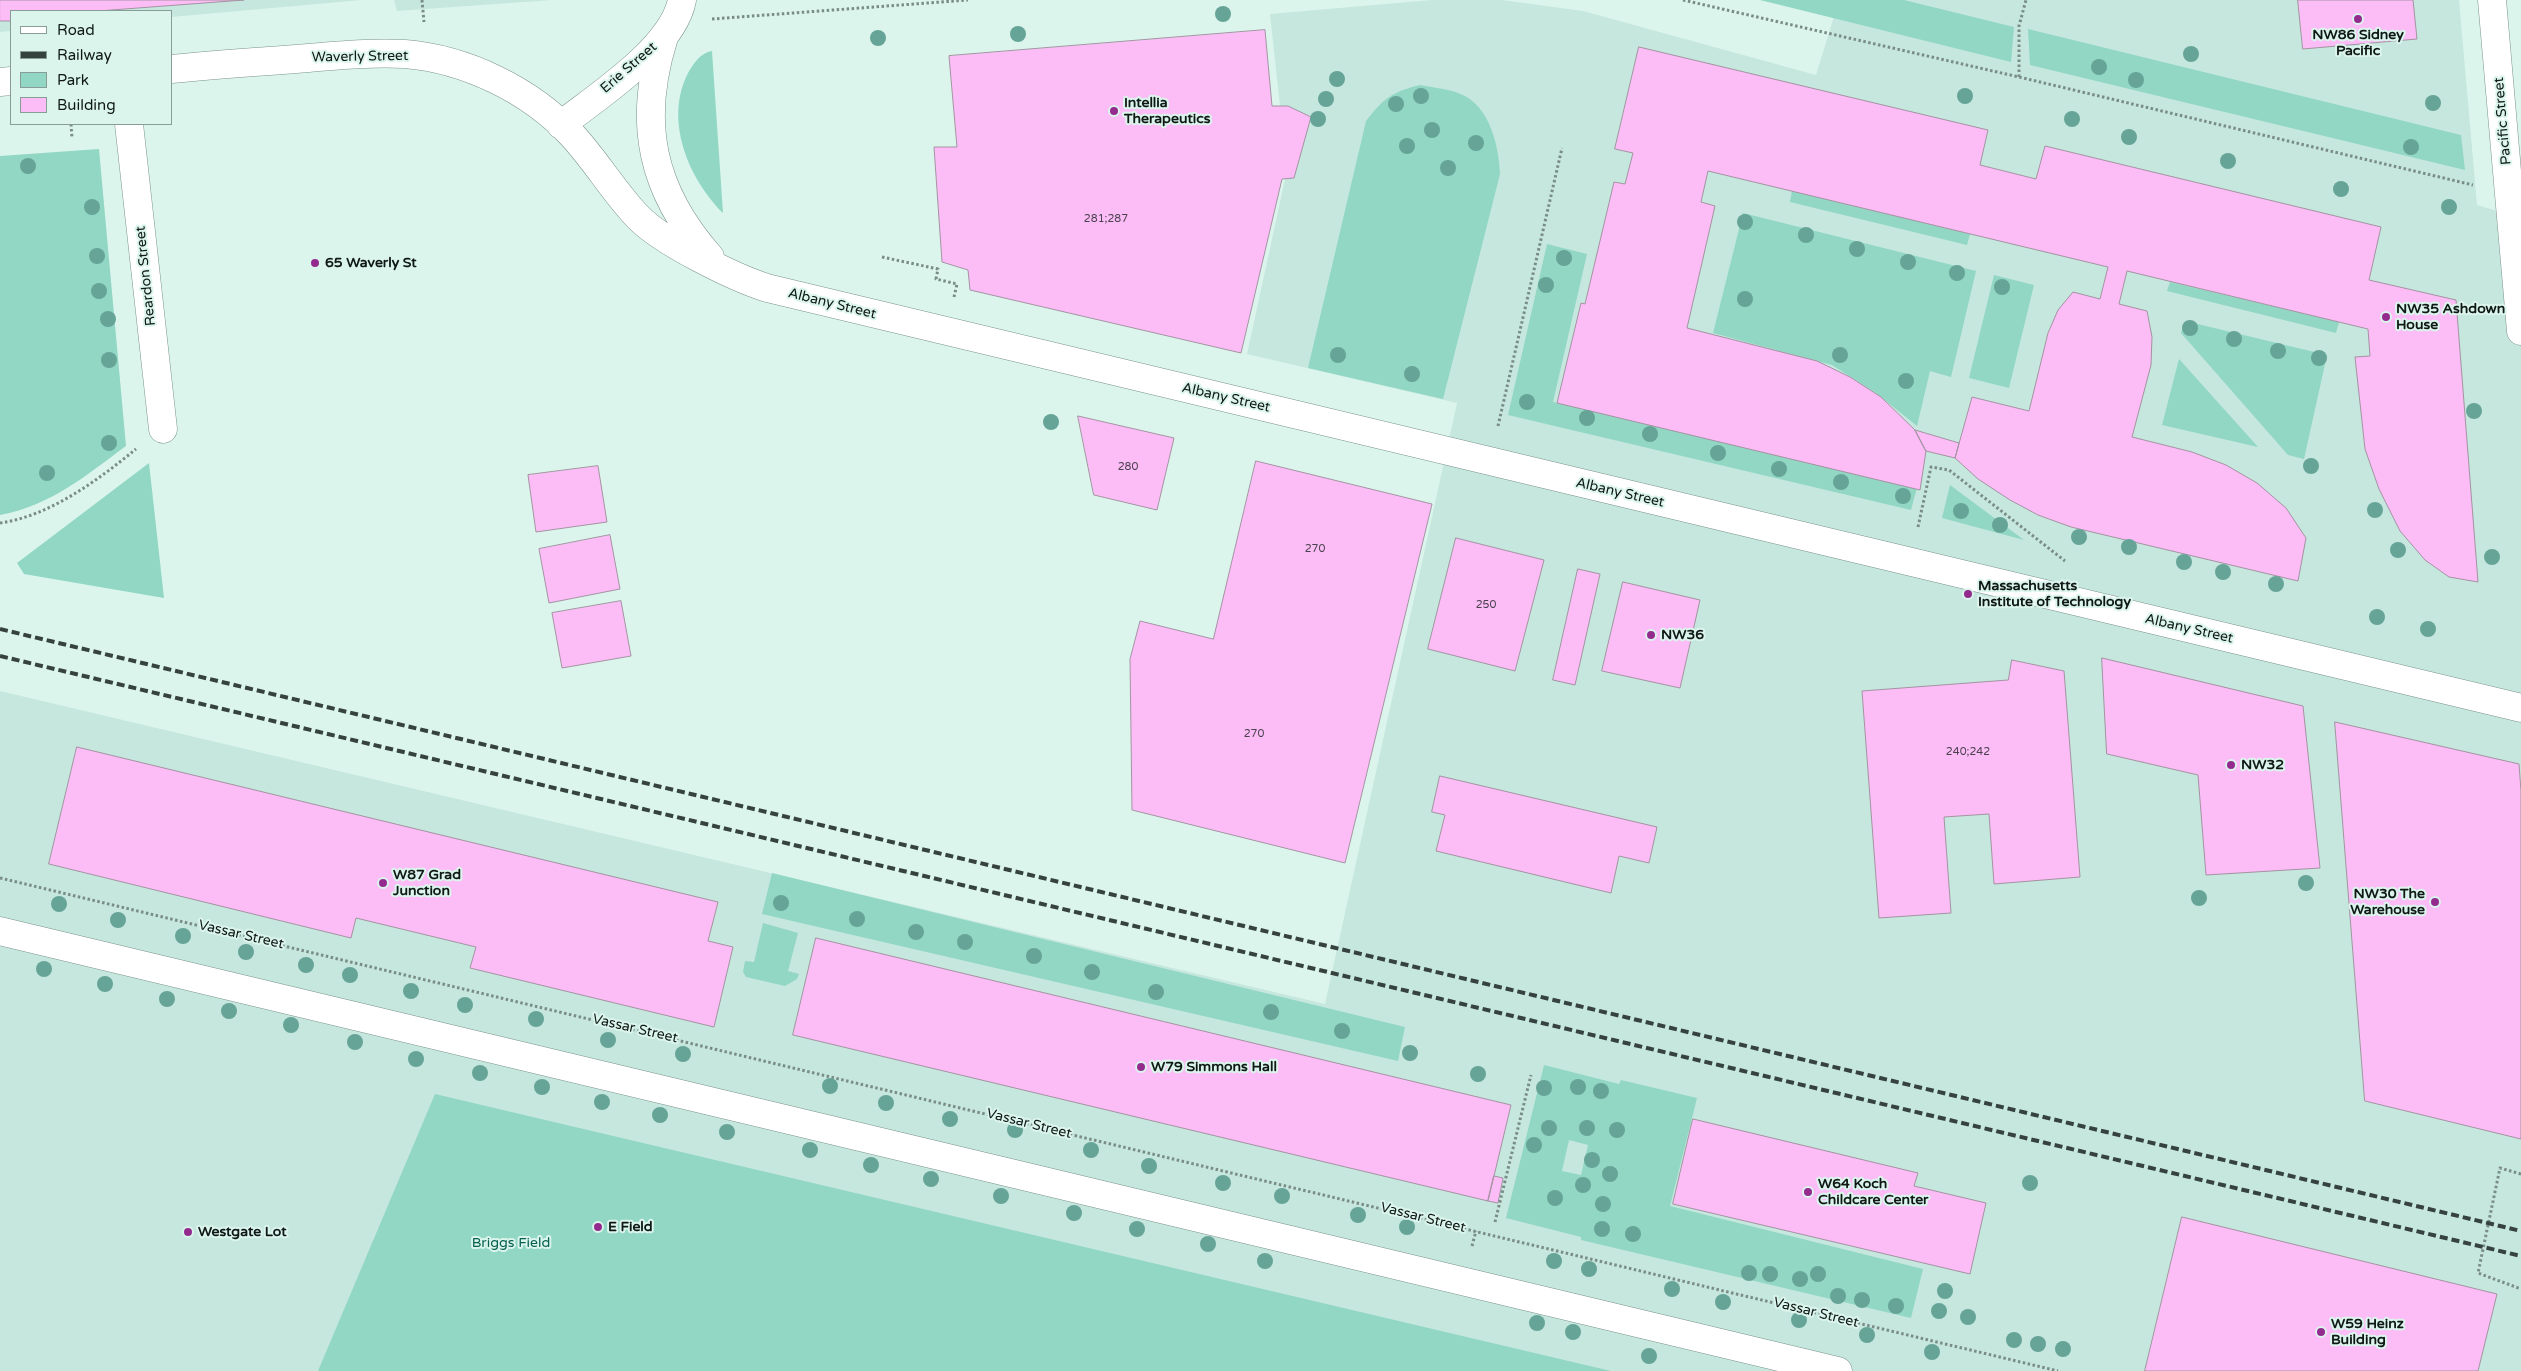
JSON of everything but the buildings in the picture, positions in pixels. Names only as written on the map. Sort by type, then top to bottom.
[{"type":"main road","name":"Pacific Street","points":[[2492,0],[2515,179],[2521,331]]},
{"type":"main road","name":"Erie Street","points":[[561,125],[646,57],[673,20]]},
{"type":"main road","name":"Albany Street","points":[[673,20],[656,68],[651,101],[650,126],[655,164],[664,189],[678,216],[698,244],[722,269]]},
{"type":"main road","name":"Waverly Street","points":[[172,69],[356,54],[406,54],[433,58],[468,68],[503,84],[537,104],[561,125]]},
{"type":"main road","name":"Reardon Street","points":[[129,125],[163,429]]},
{"type":"main road","name":"Albany Street","points":[[561,125],[639,218],[665,237],[722,269],[755,284],[796,296],[2521,708]]},
{"type":"main road","points":[[0,932],[550,1064],[1465,1278],[1838,1371]]},
{"type":"path","points":[[422,0],[424,26]]},
{"type":"path","points":[[673,20],[968,0]]},
{"type":"path","points":[[1683,0],[2019,77],[2480,187],[2515,179]]},
{"type":"path","points":[[2019,77],[2019,26],[2026,0]]},
{"type":"path","points":[[71,125],[72,138]]},
{"type":"path","points":[[1498,426],[1562,148]]},
{"type":"path","points":[[882,257],[938,268],[936,279],[957,284],[954,298]]},
{"type":"path","points":[[0,523],[12,522],[51,506],[72,494],[163,429]]},
{"type":"path","points":[[1918,527],[1931,467],[1949,470],[2068,563]]},
{"type":"path","name":"Vassar Street","points":[[0,878],[2058,1371]]},
{"type":"path","points":[[1495,1222],[1531,1075]]},
{"type":"path","points":[[2521,1174],[2500,1168],[2478,1273],[2521,1288]]},
{"type":"path","points":[[1471,1253],[1476,1231]]},
{"type":"shaded area","points":[[0,0],[362,0],[172,17],[172,10],[10,10],[10,31],[0,32]]},
{"type":"shaded area","points":[[394,0],[552,0],[397,11]]},
{"type":"shaded area","name":"Massachusetts Institute of Technology","points":[[1432,0],[1502,0],[1583,11],[1816,75],[1839,0],[2459,0],[2477,205],[2521,218],[2521,1371],[0,1371],[0,691],[1325,1004],[1457,403],[1247,354],[1287,170],[1270,14]]},
{"type":"green space","points":[[1760,0],[1904,0],[2014,27],[2011,62]]},
{"type":"green space","points":[[2028,29],[2461,135],[2465,170],[2030,65]]},
{"type":"green space","points":[[712,51],[723,213],[710,199],[690,166],[683,148],[679,129],[678,110],[681,91],[688,73],[701,56]]},
{"type":"green space","points":[[1420,85],[1455,92],[1474,102],[1481,110],[1492,130],[1498,153],[1500,174],[1443,399],[1308,368],[1366,121],[1384,101],[1395,93]]},
{"type":"green space","points":[[99,149],[126,446],[52,497],[0,515],[0,156]]},
{"type":"green space","points":[[1792,191],[1970,234],[1967,245],[1790,202]]},
{"type":"green space","points":[[1743,213],[1976,271],[1951,377],[1930,371],[1917,426],[1876,393],[1832,365],[1713,333]]},
{"type":"green space","points":[[1547,244],[1587,254],[1553,402],[1917,488],[1911,510],[1508,415]]},
{"type":"green space","points":[[1994,275],[2034,285],[2009,388],[1969,378]]},
{"type":"green space","points":[[2170,282],[2339,322],[2336,333],[2167,291]]},
{"type":"green space","points":[[2185,321],[2327,355],[2304,459],[2288,455],[2181,333]]},
{"type":"green space","points":[[2179,359],[2258,447],[2162,425]]},
{"type":"green space","points":[[149,463],[164,598],[24,574],[17,563]]},
{"type":"green space","points":[[1950,485],[2024,540],[1942,518]]},
{"type":"green space","points":[[772,873],[1405,1027],[1398,1061],[762,914]]},
{"type":"green space","points":[[763,923],[798,933],[788,971],[799,974],[797,979],[785,986],[746,977],[743,972],[745,961],[754,962]]},
{"type":"green space","points":[[1544,1065],[1619,1084],[1621,1080],[1697,1098],[1670,1206],[1923,1269],[1911,1318],[1581,1240],[1581,1237],[1506,1218]],"holes":[[[1569,1140],[1588,1145],[1581,1175],[1562,1171]]]},
{"type":"green space","name":"Briggs Field","points":[[435,1094],[1611,1371],[318,1371]]},
{"type":"railway","points":[[0,629],[2521,1231]]},
{"type":"railway","points":[[0,656],[2521,1256]]},
{"type":"place","name":"NW86 Sidney Pacific","points":[[2358,19]]},
{"type":"place","name":"Intellia Therapeutics","points":[[1114,111]]},
{"type":"place","name":"65 Waverly St","points":[[315,263]]},
{"type":"place","name":"NW35 Ashdown House","points":[[2386,317]]},
{"type":"place","name":"Massachusetts Institute of Technology","points":[[1968,594]]},
{"type":"place","name":"NW36","points":[[1651,635]]},
{"type":"place","name":"NW32","points":[[2231,765]]},
{"type":"place","name":"W87 Grad Junction","points":[[383,883]]},
{"type":"place","name":"NW30 The Warehouse","points":[[2435,902]]},
{"type":"place","name":"W79 Simmons Hall","points":[[1141,1067]]},
{"type":"place","name":"W64 Koch Childcare Center","points":[[1808,1192]]},
{"type":"place","name":"E Field","points":[[598,1227]]},
{"type":"place","name":"Westgate Lot","points":[[188,1232]]},
{"type":"place","name":"W59 Heinz Building","points":[[2321,1332]]}]
